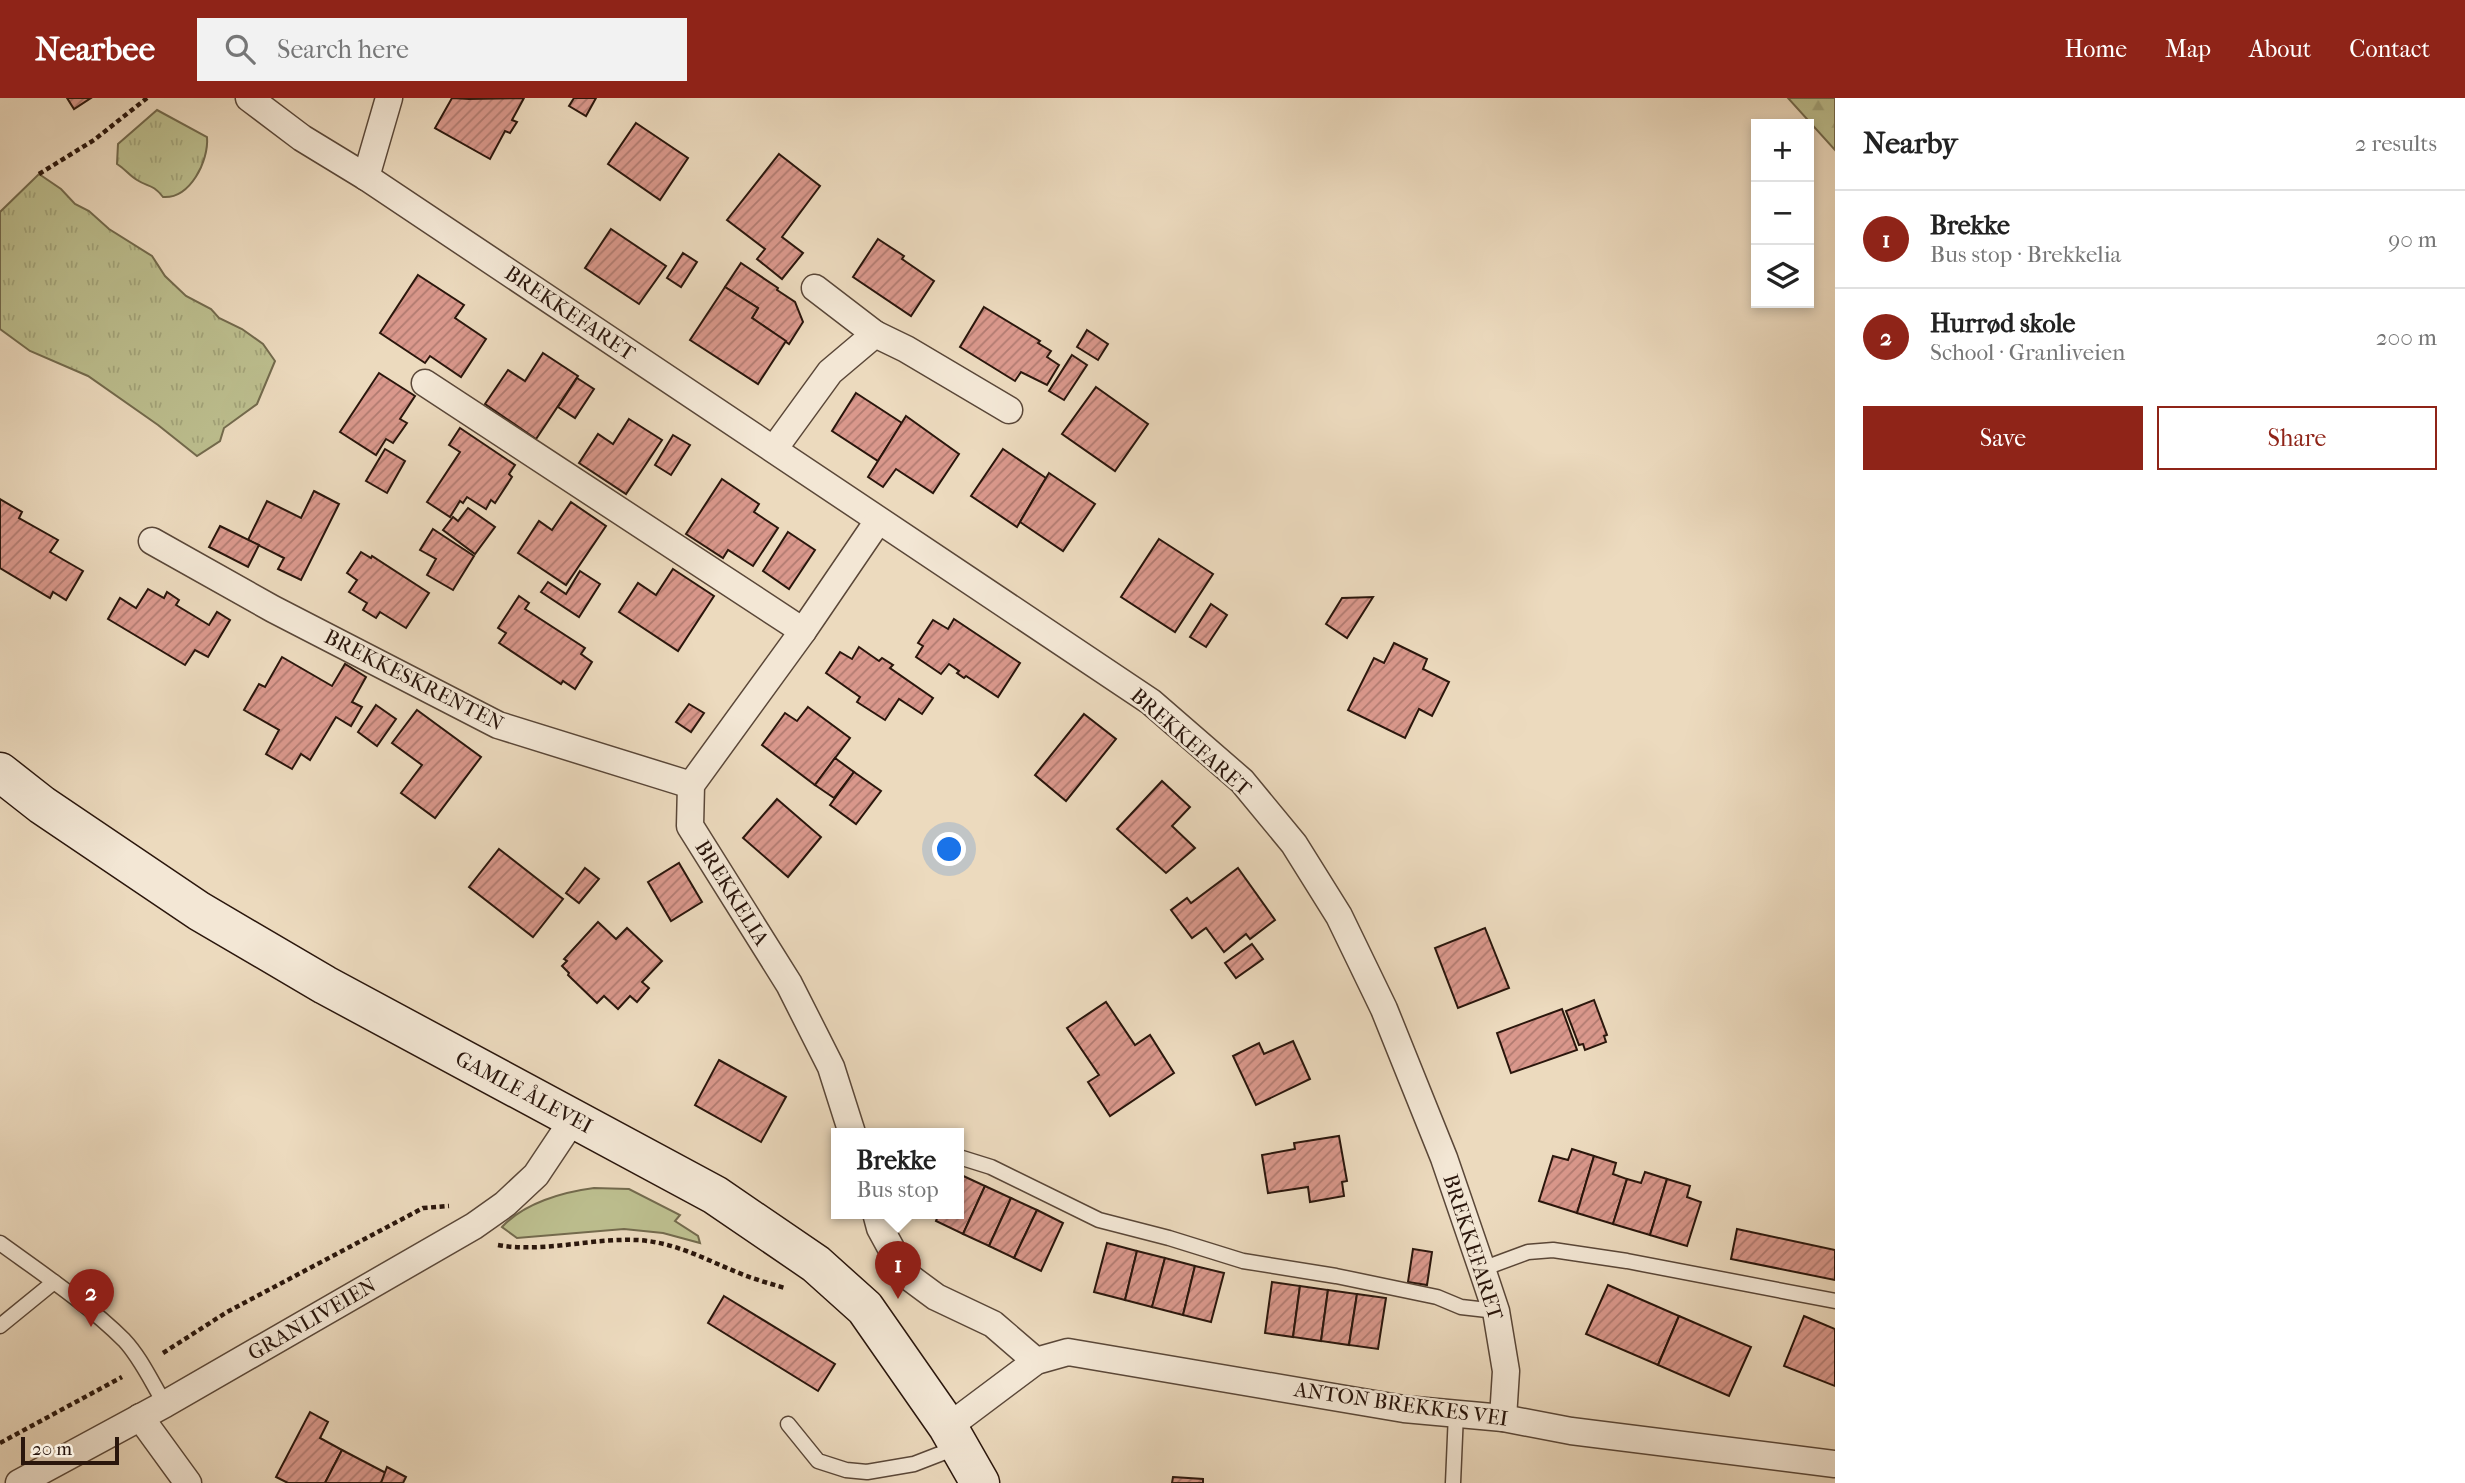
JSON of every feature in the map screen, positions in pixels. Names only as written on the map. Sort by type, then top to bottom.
[{"type":"main road","name":"GAMLE ÅLEVEI","points":[[0,772],[42,806],[199,911],[325,985],[715,1195],[816,1264],[865,1308],[954,1437],[979,1483]]},
{"type":"street","name":"BREKKEFARET","points":[[249,98],[302,138],[366,177],[1151,702],[1242,781],[1285,834],[1339,916],[1384,1009],[1444,1158],[1496,1311],[1506,1371],[1503,1418]]},
{"type":"street","points":[[366,177],[389,98]]},
{"type":"street","points":[[815,288],[875,334],[906,349],[1009,410]]},
{"type":"street","points":[[774,449],[830,372],[875,334]]},
{"type":"street","points":[[425,383],[803,631]]},
{"type":"street","points":[[691,785],[803,631],[878,521]]},
{"type":"street","name":"BREKKESKRENTEN","points":[[152,541],[273,609],[498,725],[691,785]]},
{"type":"street","name":"BREKKELIA","points":[[691,785],[690,826],[789,984],[831,1067],[850,1128]]},
{"type":"street","name":"GRANLIVEIEN","points":[[19,1483],[164,1404],[474,1226],[505,1204],[536,1175],[574,1118]]},
{"type":"street","points":[[878,1219],[905,1274],[936,1297],[993,1324],[1036,1361]]},
{"type":"street","name":"ANTON BREKKES VEI","points":[[954,1437],[1036,1361],[1068,1352],[1404,1409],[1503,1418],[1571,1431],[1835,1464]]},
{"type":"street","points":[[140,1417],[188,1483]]},
{"type":"lane","points":[[964,1159],[991,1167],[1099,1220],[1244,1261],[1336,1276],[1437,1297],[1461,1307],[1496,1311]]},
{"type":"lane","points":[[0,1243],[54,1282],[124,1341],[143,1365],[164,1404]]},
{"type":"lane","points":[[1482,1269],[1528,1252],[1553,1250],[1626,1261],[1835,1301]]},
{"type":"lane","points":[[0,1326],[54,1282]]},
{"type":"lane","points":[[1453,1483],[1456,1413]]},
{"type":"lane","points":[[788,1424],[818,1461],[846,1470],[867,1472],[914,1464],[954,1437]]},
{"type":"path","points":[[39,174],[94,141],[147,98]]},
{"type":"path","points":[[0,1443],[143,1365],[227,1312],[423,1208],[454,1206]]},
{"type":"path","points":[[491,1244],[532,1249],[636,1240],[659,1243],[689,1251],[744,1275],[790,1290]]},
{"type":"green space","points":[[1788,98],[1835,98],[1835,150],[1814,127],[1814,119],[1807,119]]},
{"type":"green space","points":[[157,110],[207,137],[205,157],[196,177],[182,192],[173,196],[163,197],[117,164],[118,144]]},
{"type":"green space","points":[[39,174],[109,229],[152,256],[165,276],[186,296],[211,309],[219,318],[242,329],[263,344],[275,361],[257,404],[224,428],[220,441],[197,456],[88,376],[30,351],[0,329],[0,212]]},
{"type":"green space","points":[[594,1188],[629,1189],[680,1215],[675,1221],[698,1236],[700,1243],[663,1233],[624,1229],[517,1238],[502,1227],[533,1205],[570,1192]]},
{"type":"building","points":[[67,98],[91,98],[74,109]]},
{"type":"building","points":[[452,98],[524,98],[512,120],[517,122],[510,133],[505,131],[490,159],[435,128]]},
{"type":"building","points":[[574,98],[596,98],[586,116],[569,106]]},
{"type":"building","points":[[636,123],[688,158],[660,200],[608,164]]},
{"type":"building","points":[[779,154],[820,186],[782,237],[803,253],[782,279],[757,259],[765,249],[727,220]]},
{"type":"building","points":[[611,229],[666,266],[639,304],[585,268]]},
{"type":"building","points":[[878,239],[934,281],[911,316],[853,277]]},
{"type":"building","points":[[683,253],[697,262],[681,287],[667,278]]},
{"type":"building","points":[[741,263],[795,302],[803,322],[789,344],[752,318],[758,308],[725,287]]},
{"type":"building","points":[[418,275],[464,305],[455,318],[486,339],[461,377],[430,356],[425,363],[380,333]]},
{"type":"building","points":[[725,287],[758,308],[752,318],[786,341],[758,384],[690,340]]},
{"type":"building","points":[[984,307],[1040,341],[1038,343],[1051,351],[1047,357],[1059,365],[1047,385],[1021,372],[1015,381],[960,347]]},
{"type":"building","points":[[1087,330],[1108,344],[1098,360],[1077,347]]},
{"type":"building","points":[[543,353],[578,376],[536,439],[485,404],[508,370],[525,381]]},
{"type":"building","points":[[1072,355],[1087,365],[1064,400],[1049,391]]},
{"type":"building","points":[[379,373],[415,396],[400,419],[407,423],[393,443],[386,439],[376,455],[340,432]]},
{"type":"building","points":[[577,378],[594,389],[575,418],[558,407]]},
{"type":"building","points":[[1096,387],[1148,424],[1115,471],[1062,434]]},
{"type":"building","points":[[856,393],[902,423],[878,461],[832,431]]},
{"type":"building","points":[[906,416],[959,454],[933,493],[896,469],[883,487],[868,477]]},
{"type":"building","points":[[629,419],[662,440],[626,494],[579,463],[598,434],[613,444]]},
{"type":"building","points":[[460,428],[515,465],[509,474],[512,477],[495,503],[491,500],[486,509],[467,497],[463,503],[460,501],[450,517],[427,502],[460,452],[449,445]]},
{"type":"building","points":[[673,435],[690,445],[671,475],[655,465]]},
{"type":"building","points":[[385,449],[405,461],[387,493],[366,481]]},
{"type":"building","points":[[1003,449],[1046,478],[1017,527],[971,496]]},
{"type":"building","points":[[1049,473],[1095,504],[1063,551],[1020,522]]},
{"type":"building","points":[[722,479],[759,504],[754,512],[778,528],[753,566],[728,550],[723,558],[686,534]]},
{"type":"building","points":[[314,491],[339,504],[301,580],[278,569],[284,558],[248,540],[267,501],[301,518]]},
{"type":"building","points":[[0,499],[22,512],[19,518],[58,540],[50,552],[83,571],[66,600],[53,592],[50,598],[0,568]]},
{"type":"building","points":[[571,502],[606,526],[566,585],[518,553],[539,521],[552,530]]},
{"type":"building","points":[[468,508],[495,527],[475,554],[443,530],[453,517],[458,521]]},
{"type":"building","points":[[220,526],[259,545],[248,567],[209,547]]},
{"type":"building","points":[[433,529],[474,556],[453,590],[427,575],[436,559],[420,550]]},
{"type":"building","points":[[788,532],[815,550],[789,589],[763,571]]},
{"type":"building","points":[[1159,539],[1213,574],[1175,632],[1121,597]]},
{"type":"building","points":[[361,552],[371,558],[372,556],[429,593],[406,628],[380,612],[376,618],[363,610],[367,603],[349,592],[357,580],[347,573]]},
{"type":"building","points":[[673,569],[714,596],[678,651],[619,612],[638,583],[656,595]]},
{"type":"building","points":[[580,571],[600,584],[579,617],[541,592],[548,582],[566,594]]},
{"type":"building","points":[[148,589],[164,598],[167,592],[179,600],[176,605],[209,625],[217,612],[230,620],[208,657],[195,650],[185,665],[108,619],[120,598],[136,608]]},
{"type":"building","points":[[519,596],[529,603],[525,609],[585,648],[581,654],[592,662],[575,689],[563,681],[561,684],[499,643],[506,633],[498,628]]},
{"type":"building","points":[[1373,597],[1347,638],[1326,624],[1342,598]]},
{"type":"building","points":[[1211,604],[1227,615],[1206,647],[1190,637]]},
{"type":"building","points":[[954,619],[1020,663],[998,697],[966,676],[964,678],[949,664],[941,674],[916,657],[923,646],[918,643],[933,620],[948,629]]},
{"type":"building","points":[[1394,643],[1427,659],[1423,669],[1449,682],[1432,716],[1419,709],[1405,738],[1348,710],[1374,658],[1384,663]]},
{"type":"building","points":[[859,647],[879,661],[882,658],[893,665],[890,668],[933,698],[922,714],[899,699],[885,720],[857,702],[860,697],[826,673],[840,652],[852,659]]},
{"type":"building","points":[[282,657],[332,686],[345,664],[366,677],[352,702],[362,707],[351,726],[336,717],[310,760],[301,754],[292,769],[266,754],[279,730],[244,710],[259,684],[265,687]]},
{"type":"building","points":[[689,704],[704,713],[691,732],[676,722]]},
{"type":"building","points":[[376,705],[396,719],[377,746],[358,732]]},
{"type":"building","points":[[808,707],[850,738],[815,785],[762,745],[785,713],[797,721]]},
{"type":"building","points":[[417,710],[481,757],[435,818],[401,793],[422,765],[392,743]]},
{"type":"building","points":[[1084,714],[1116,739],[1066,801],[1035,775]]},
{"type":"building","points":[[835,758],[854,772],[834,798],[815,785]]},
{"type":"building","points":[[854,772],[881,791],[856,824],[830,805]]},
{"type":"building","points":[[1162,781],[1190,807],[1172,826],[1195,848],[1166,873],[1117,829]]},
{"type":"building","points":[[777,799],[821,837],[788,877],[743,838]]},
{"type":"building","points":[[499,849],[563,899],[533,937],[469,887]]},
{"type":"building","points":[[679,863],[702,902],[671,921],[648,882]]},
{"type":"building","points":[[585,868],[599,879],[579,903],[566,893]]},
{"type":"building","points":[[1238,868],[1275,920],[1250,939],[1246,934],[1224,952],[1206,928],[1192,938],[1171,910],[1187,898],[1191,903]]},
{"type":"building","points":[[598,922],[616,939],[627,928],[662,961],[642,982],[649,988],[637,1002],[630,996],[618,1009],[604,996],[597,1003],[562,966],[567,961],[564,959]]},
{"type":"building","points":[[1485,928],[1509,988],[1458,1008],[1435,948]]},
{"type":"building","points":[[1252,944],[1263,959],[1236,978],[1225,963]]},
{"type":"building","points":[[1594,1000],[1607,1035],[1604,1036],[1606,1042],[1585,1050],[1583,1044],[1579,1045],[1566,1011]]},
{"type":"building","points":[[1106,1002],[1135,1045],[1150,1035],[1174,1073],[1110,1116],[1088,1082],[1099,1075],[1067,1028]]},
{"type":"building","points":[[1562,1009],[1577,1050],[1511,1073],[1497,1033]]},
{"type":"building","points":[[1293,1041],[1310,1079],[1256,1105],[1233,1056],[1259,1043],[1264,1054]]},
{"type":"building","points":[[719,1060],[786,1097],[761,1142],[695,1105]]},
{"type":"building","points":[[1339,1136],[1347,1181],[1342,1182],[1344,1196],[1310,1202],[1308,1187],[1268,1193],[1262,1155],[1295,1149],[1294,1143]]},
{"type":"building","points":[[1572,1149],[1594,1156],[1577,1213],[1539,1201],[1553,1156],[1568,1160]]},
{"type":"building","points":[[1594,1156],[1616,1163],[1613,1174],[1627,1179],[1613,1224],[1577,1213]]},
{"type":"building","points":[[1645,1172],[1667,1179],[1650,1235],[1613,1224],[1627,1179],[1641,1183]]},
{"type":"building","points":[[964,1176],[985,1186],[963,1234],[936,1221],[964,1219]]},
{"type":"building","points":[[1667,1179],[1690,1186],[1687,1197],[1701,1202],[1687,1246],[1650,1235]]},
{"type":"building","points":[[985,1186],[1011,1198],[989,1246],[963,1234]]},
{"type":"building","points":[[1011,1198],[1037,1210],[1014,1258],[989,1246]]},
{"type":"building","points":[[1037,1210],[1063,1223],[1041,1271],[1014,1258]]},
{"type":"building","points":[[1737,1229],[1835,1250],[1835,1280],[1731,1259]]},
{"type":"building","points":[[1107,1243],[1137,1251],[1125,1300],[1094,1292]]},
{"type":"building","points":[[1413,1249],[1432,1252],[1427,1285],[1408,1282]]},
{"type":"building","points":[[1137,1251],[1165,1258],[1152,1307],[1125,1300]]},
{"type":"building","points":[[1165,1258],[1195,1266],[1183,1315],[1152,1307]]},
{"type":"building","points":[[1195,1266],[1224,1273],[1211,1322],[1183,1315]]},
{"type":"building","points":[[1272,1282],[1300,1286],[1293,1337],[1265,1333]]},
{"type":"building","points":[[1608,1285],[1679,1316],[1658,1365],[1586,1334]]},
{"type":"building","points":[[1300,1286],[1328,1290],[1321,1341],[1293,1337]]},
{"type":"building","points":[[1328,1290],[1357,1294],[1349,1345],[1321,1341]]},
{"type":"building","points":[[1357,1294],[1386,1298],[1378,1349],[1349,1345]]},
{"type":"building","points":[[724,1296],[835,1364],[818,1391],[708,1323]]},
{"type":"building","points":[[1679,1316],[1751,1347],[1729,1396],[1658,1365]]},
{"type":"building","points":[[1804,1316],[1835,1329],[1835,1386],[1784,1366]]},
{"type":"building","points":[[310,1412],[328,1422],[320,1438],[342,1450],[325,1483],[288,1483],[276,1477]]},
{"type":"building","points":[[342,1450],[386,1473],[381,1483],[325,1483]]},
{"type":"building","points":[[387,1467],[406,1477],[403,1483],[381,1483]]},
{"type":"building","points":[[1173,1477],[1203,1479],[1203,1483],[1172,1483]]},
{"type":"place","name":"Brekke","points":[[898,1299]]},
{"type":"place","name":"Hurrød skole","points":[[91,1327]]}]
